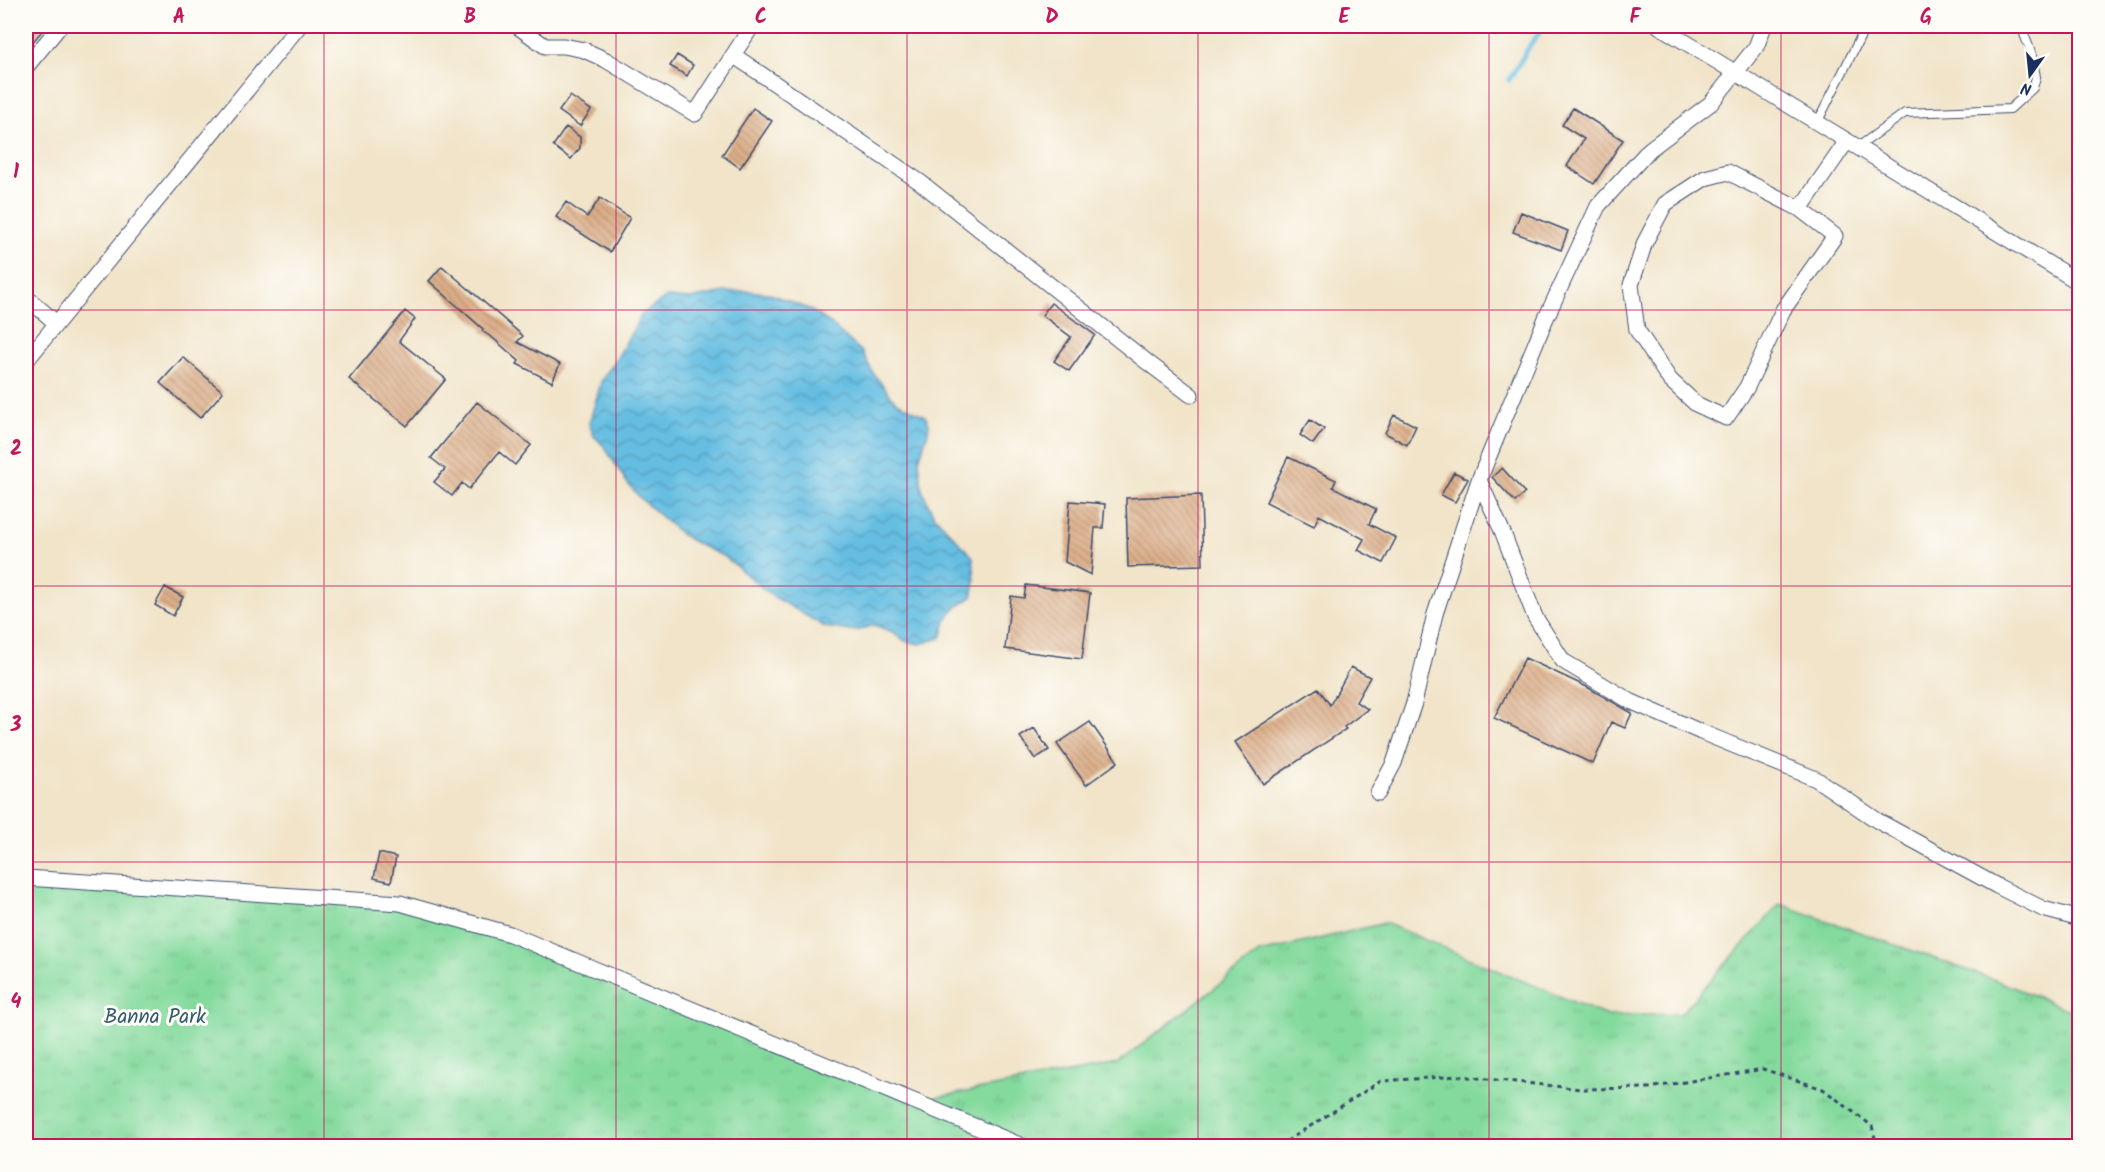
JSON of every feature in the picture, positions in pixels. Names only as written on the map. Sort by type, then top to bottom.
[{"type":"street","points":[[26,67],[60,26]]},
{"type":"street","points":[[26,361],[55,322],[299,26]]},
{"type":"street","points":[[517,26],[545,46],[564,46],[584,50],[606,60],[695,114],[752,26]]},
{"type":"street","points":[[1659,26],[2079,284]]},
{"type":"street","points":[[1378,793],[1394,763],[1414,703],[1435,614],[1479,480],[1546,318],[1598,206],[1650,149],[1711,102],[1756,47],[1764,26]]},
{"type":"street","points":[[733,55],[920,182],[1138,355],[1191,394]]},
{"type":"street","points":[[1800,209],[1852,145]]},
{"type":"street","points":[[1728,172],[1800,209],[1835,236],[1783,310],[1747,387],[1726,418],[1696,405],[1670,380],[1637,330],[1631,285],[1645,242],[1665,204],[1705,178],[1728,172]]},
{"type":"street","points":[[26,297],[55,322]]},
{"type":"street","points":[[1479,480],[1503,533],[1535,617],[1563,661],[1630,700],[1816,779],[1878,821],[1997,886],[2043,909],[2079,919]]},
{"type":"street","points":[[26,878],[400,903],[510,934],[1022,1146]]},
{"type":"lane","points":[[1818,123],[1866,26]]},
{"type":"lane","points":[[1852,145],[1905,113],[2010,109],[2033,88],[2036,77],[2032,55],[2021,26]]},
{"type":"path","points":[[1279,1146],[1381,1081],[1459,1076],[1582,1089],[1649,1088],[1763,1069],[1823,1089],[1872,1126],[1876,1146]]},
{"type":"green space","name":"Banna Park","points":[[26,878],[400,903],[510,934],[912,1102],[1117,1064],[1260,953],[1385,923],[1607,1016],[1680,1014],[1780,904],[1998,981],[2079,1014],[2079,1146],[26,1146]]},
{"type":"water","points":[[725,292],[768,293],[809,309],[826,320],[862,352],[873,373],[895,401],[925,416],[929,424],[919,460],[922,490],[933,514],[973,557],[975,582],[972,597],[951,613],[941,638],[920,644],[905,641],[893,632],[874,625],[850,631],[825,627],[771,595],[725,557],[682,535],[642,500],[628,484],[604,446],[594,436],[589,424],[602,379],[614,363],[642,314],[667,297],[690,299]]},
{"type":"building","points":[[26,26],[35,26],[42,31],[26,50]]},
{"type":"building","points":[[677,55],[693,65],[687,76],[670,66]]},
{"type":"building","points":[[570,96],[591,110],[580,126],[559,111]]},
{"type":"building","points":[[753,108],[772,121],[740,168],[722,155]]},
{"type":"building","points":[[1573,108],[1623,140],[1594,184],[1567,166],[1584,139],[1562,125]]},
{"type":"building","points":[[566,127],[580,137],[580,148],[571,159],[553,146]]},
{"type":"building","points":[[600,198],[630,218],[610,252],[556,217],[566,202],[587,217]]},
{"type":"building","points":[[1521,212],[1568,231],[1561,250],[1513,232]]},
{"type":"building","points":[[442,266],[523,336],[517,342],[560,364],[552,382],[517,364],[519,361],[482,331],[483,329],[429,281]]},
{"type":"building","points":[[1051,303],[1095,335],[1069,371],[1054,361],[1071,337],[1042,315]]},
{"type":"building","points":[[405,311],[415,319],[399,341],[446,379],[407,426],[349,379]]},
{"type":"building","points":[[183,357],[223,392],[200,418],[160,383]]},
{"type":"building","points":[[477,402],[531,445],[515,465],[499,452],[469,489],[462,483],[452,496],[434,482],[445,469],[431,458]]},
{"type":"building","points":[[1394,415],[1416,426],[1407,445],[1385,433]]},
{"type":"building","points":[[1310,420],[1324,429],[1313,444],[1300,435]]},
{"type":"building","points":[[1288,457],[1336,480],[1333,487],[1376,509],[1369,524],[1396,538],[1383,563],[1358,550],[1364,539],[1319,515],[1314,526],[1266,502]]},
{"type":"building","points":[[1502,468],[1525,493],[1515,502],[1492,477]]},
{"type":"building","points":[[1454,472],[1468,479],[1455,502],[1441,495]]},
{"type":"building","points":[[1201,495],[1203,565],[1128,567],[1126,498]]},
{"type":"building","points":[[1070,501],[1105,504],[1103,528],[1095,528],[1091,575],[1065,562]]},
{"type":"building","points":[[1026,585],[1090,593],[1082,659],[1005,649],[1011,596],[1024,598]]},
{"type":"building","points":[[165,587],[183,597],[173,616],[155,605]]},
{"type":"building","points":[[1525,658],[1587,687],[1632,713],[1625,728],[1611,722],[1593,764],[1494,718]]},
{"type":"building","points":[[1351,667],[1370,677],[1356,702],[1368,709],[1344,727],[1346,729],[1263,784],[1235,742],[1318,688],[1330,705]]},
{"type":"building","points":[[1090,722],[1118,762],[1086,785],[1057,744]]},
{"type":"building","points":[[1034,728],[1049,750],[1035,759],[1020,737]]},
{"type":"building","points":[[379,853],[396,857],[391,882],[374,878]]},
{"type":"waterway","points":[[1509,80],[1532,42],[1545,26]]}]
